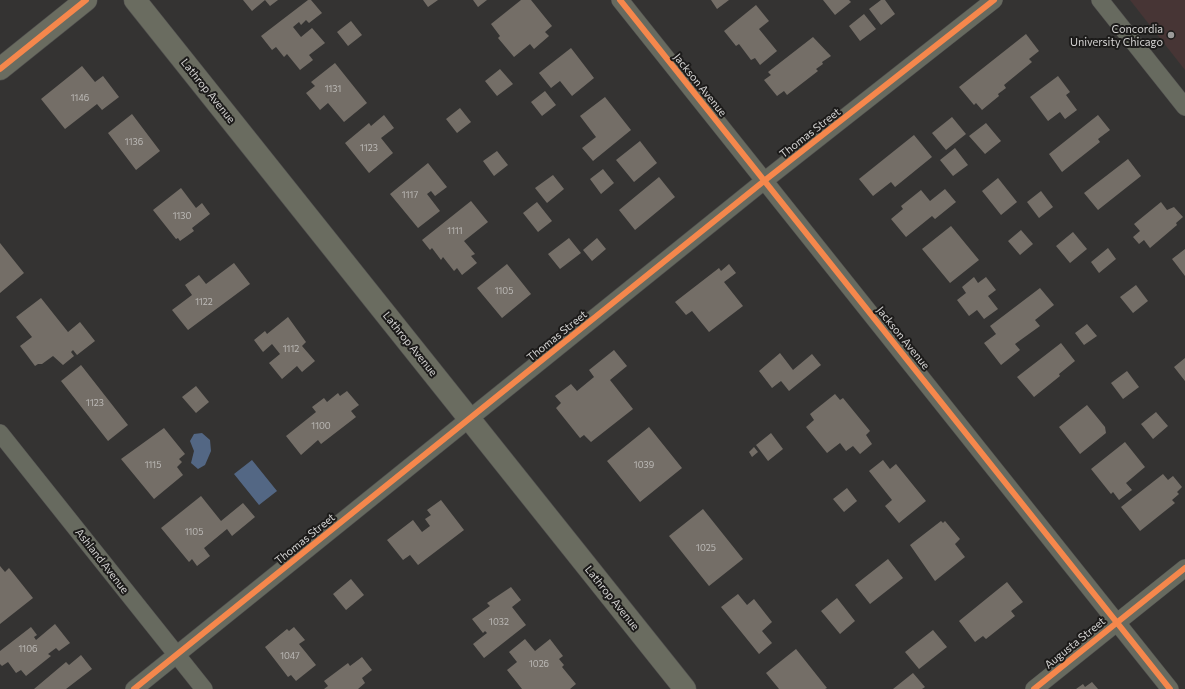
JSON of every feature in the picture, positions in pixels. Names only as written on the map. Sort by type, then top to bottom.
[{"type":"street","points":[[0,69],[86,0]]},
{"type":"street","name":"Lathrop Avenue","points":[[135,0],[685,689]]},
{"type":"street","name":"Jackson Avenue","points":[[620,0],[1170,689]]},
{"type":"street","name":"Thomas Street","points":[[134,689],[764,181],[994,0]]},
{"type":"street","points":[[1100,0],[1185,107]]},
{"type":"street","name":"Ashland Avenue","points":[[0,433],[204,689]]},
{"type":"street","name":"Augusta Street","points":[[1034,689],[1185,568]]},
{"type":"shaded area","name":"Concordia University Chicago","points":[[1130,0],[1185,0],[1185,70]]},
{"type":"water","points":[[202,433],[210,440],[211,451],[205,465],[198,469],[191,463],[194,451],[190,441],[194,434]]},
{"type":"water","points":[[252,460],[277,491],[259,505],[234,474]]},
{"type":"building","points":[[243,0],[265,0],[252,11]]},
{"type":"building","points":[[265,0],[278,0],[270,6]]},
{"type":"building","points":[[308,0],[311,0],[322,13],[309,23],[306,20],[301,25],[299,22],[293,27],[301,37],[312,28],[325,43],[309,55],[313,60],[300,70],[287,54],[284,57],[276,47],[272,50],[261,36]]},
{"type":"building","points":[[423,0],[438,0],[428,7]]},
{"type":"building","points":[[473,0],[487,0],[478,7]]},
{"type":"building","points":[[521,0],[531,0],[552,26],[545,32],[549,36],[534,49],[530,44],[514,57],[498,38],[500,36],[491,24]]},
{"type":"building","points":[[711,0],[729,0],[717,9]]},
{"type":"building","points":[[823,0],[849,0],[851,2],[835,15]]},
{"type":"building","points":[[881,0],[885,0],[895,14],[881,25],[869,9]]},
{"type":"building","points":[[756,5],[769,21],[759,29],[777,51],[760,65],[755,58],[751,60],[739,44],[736,46],[724,31]]},
{"type":"building","points":[[864,14],[876,29],[860,41],[849,26]]},
{"type":"building","points":[[351,21],[362,35],[348,46],[337,32]]},
{"type":"building","points":[[1026,34],[1039,51],[1029,59],[1032,62],[1004,85],[1006,88],[998,94],[999,96],[982,110],[976,103],[974,105],[959,87]]},
{"type":"building","points":[[813,37],[831,56],[822,62],[823,64],[816,69],[818,71],[787,95],[784,91],[777,96],[764,80],[771,75],[768,72]]},
{"type":"building","points":[[571,48],[594,78],[572,96],[560,81],[551,88],[539,73]]},
{"type":"building","points":[[335,63],[367,103],[344,122],[328,103],[320,110],[306,93],[315,86],[311,82]]},
{"type":"building","points":[[82,66],[95,82],[103,76],[119,97],[102,110],[97,104],[65,129],[41,99]]},
{"type":"building","points":[[500,69],[513,84],[497,96],[485,81]]},
{"type":"building","points":[[1058,76],[1070,92],[1066,95],[1077,110],[1065,119],[1060,112],[1048,121],[1030,97]]},
{"type":"building","points":[[545,91],[556,105],[542,116],[531,102]]},
{"type":"building","points":[[605,97],[631,130],[593,161],[582,148],[596,137],[580,116]]},
{"type":"building","points":[[460,108],[471,122],[457,133],[446,119]]},
{"type":"building","points":[[132,114],[160,151],[136,170],[108,133]]},
{"type":"building","points":[[384,115],[394,128],[381,138],[393,153],[369,173],[345,143],[369,123],[371,126]]},
{"type":"building","points":[[1098,115],[1110,130],[1098,139],[1100,142],[1062,172],[1049,154]]},
{"type":"building","points":[[952,117],[966,134],[946,150],[932,133]]},
{"type":"building","points":[[986,123],[1001,141],[985,154],[969,136]]},
{"type":"building","points":[[914,135],[932,157],[895,187],[891,182],[873,196],[859,179]]},
{"type":"building","points":[[640,141],[657,163],[634,182],[616,160]]},
{"type":"building","points":[[955,148],[968,165],[953,176],[940,160]]},
{"type":"building","points":[[497,151],[508,165],[494,176],[483,161]]},
{"type":"building","points":[[1128,159],[1141,176],[1098,210],[1084,193]]},
{"type":"building","points":[[428,163],[447,187],[435,196],[431,191],[427,194],[440,211],[418,228],[390,194]]},
{"type":"building","points":[[603,169],[614,183],[601,194],[590,179]]},
{"type":"building","points":[[553,175],[564,189],[547,203],[535,188]]},
{"type":"building","points":[[659,177],[675,197],[635,230],[619,210]]},
{"type":"building","points":[[998,178],[1017,202],[1001,215],[982,191]]},
{"type":"building","points":[[181,188],[196,208],[202,203],[210,214],[192,228],[194,231],[180,241],[178,238],[176,239],[153,210]]},
{"type":"building","points":[[945,189],[956,202],[935,219],[932,216],[906,237],[891,219],[903,209],[901,206],[921,190],[930,201]]},
{"type":"building","points":[[1041,191],[1053,207],[1039,218],[1027,202]]},
{"type":"building","points":[[471,201],[488,222],[464,241],[475,254],[471,256],[477,263],[462,275],[457,268],[454,271],[443,257],[441,260],[432,248],[430,250],[422,240]]},
{"type":"building","points":[[537,202],[552,221],[538,232],[523,213]]},
{"type":"building","points":[[1161,202],[1167,210],[1174,207],[1183,217],[1176,223],[1177,225],[1150,248],[1144,240],[1139,244],[1133,237],[1140,231],[1134,224]]},
{"type":"building","points":[[951,226],[979,260],[950,283],[922,249]]},
{"type":"building","points":[[1021,230],[1033,244],[1020,255],[1008,241]]},
{"type":"building","points":[[1073,232],[1087,249],[1070,263],[1056,246]]},
{"type":"building","points":[[569,238],[581,253],[560,269],[548,254]]},
{"type":"building","points":[[597,238],[606,249],[592,261],[583,250]]},
{"type":"building","points":[[0,243],[24,273],[0,293]]},
{"type":"building","points":[[1108,248],[1116,259],[1099,273],[1091,262]]},
{"type":"building","points":[[1185,249],[1185,276],[1172,259]]},
{"type":"building","points":[[234,263],[250,284],[188,330],[172,310],[192,295],[185,285],[199,275],[206,284]]},
{"type":"building","points":[[507,264],[531,294],[502,318],[477,288]]},
{"type":"building","points":[[729,264],[736,273],[724,282],[743,306],[709,332],[692,311],[686,315],[675,302],[719,268],[721,271]]},
{"type":"building","points":[[974,277],[978,283],[986,277],[996,290],[988,296],[998,309],[984,319],[977,310],[969,316],[957,300],[966,293],[962,287]]},
{"type":"building","points":[[1136,285],[1148,301],[1133,313],[1120,297]]},
{"type":"building","points":[[1040,288],[1054,305],[1035,320],[1040,326],[1015,344],[1020,350],[1001,365],[984,343],[996,334],[990,326]]},
{"type":"building","points":[[41,298],[68,332],[80,322],[95,341],[77,355],[73,350],[71,352],[74,356],[63,365],[53,356],[42,364],[35,366],[20,346],[32,337],[16,317]]},
{"type":"building","points":[[288,317],[306,342],[302,346],[315,361],[302,372],[297,366],[282,379],[269,363],[280,354],[272,344],[263,352],[254,340],[265,331],[267,334]]},
{"type":"building","points":[[1087,324],[1097,336],[1084,345],[1075,333]]},
{"type":"building","points":[[1061,343],[1075,361],[1059,374],[1060,376],[1034,397],[1017,377]]},
{"type":"building","points":[[614,350],[627,366],[610,380],[633,409],[591,442],[584,435],[580,438],[556,408],[561,403],[555,396],[571,384],[577,391],[594,377],[589,370]]},
{"type":"building","points":[[780,353],[793,370],[812,354],[821,365],[789,391],[781,381],[772,388],[759,371]]},
{"type":"building","points":[[1185,358],[1185,381],[1174,367]]},
{"type":"building","points":[[81,365],[128,425],[108,441],[61,381]]},
{"type":"building","points":[[1127,371],[1139,387],[1123,399],[1111,383]]},
{"type":"building","points":[[196,386],[209,402],[196,413],[182,397]]},
{"type":"building","points":[[347,391],[359,405],[351,411],[356,417],[321,444],[318,440],[301,455],[286,436],[316,412],[312,407],[324,398],[327,402],[338,393],[340,396]]},
{"type":"building","points":[[835,394],[840,400],[843,398],[870,431],[866,435],[872,444],[860,454],[853,446],[846,451],[840,443],[827,453],[806,427],[814,420],[810,414]]},
{"type":"building","points":[[1087,405],[1105,427],[1106,433],[1080,454],[1059,427]]},
{"type":"building","points":[[1156,412],[1168,426],[1153,439],[1141,424]]},
{"type":"building","points":[[649,427],[682,468],[640,502],[607,461]]},
{"type":"building","points":[[164,428],[185,454],[179,459],[182,462],[177,467],[183,475],[154,499],[121,459]]},
{"type":"building","points":[[771,433],[783,449],[768,461],[756,445]]},
{"type":"building","points":[[1125,442],[1145,467],[1126,483],[1132,490],[1119,500],[1113,492],[1111,494],[1091,469]]},
{"type":"building","points":[[754,447],[758,452],[752,457],[749,452]]},
{"type":"building","points":[[883,460],[890,469],[896,464],[926,501],[899,523],[885,506],[892,500],[869,471]]},
{"type":"building","points":[[1163,474],[1168,480],[1173,476],[1182,487],[1177,492],[1179,494],[1172,500],[1175,503],[1140,531],[1121,507]]},
{"type":"building","points":[[847,488],[857,501],[844,512],[833,499]]},
{"type":"building","points":[[201,496],[221,521],[243,503],[255,517],[232,536],[227,529],[204,548],[210,556],[197,566],[192,559],[189,562],[161,528]]},
{"type":"building","points":[[441,500],[464,530],[418,565],[410,555],[403,560],[387,540],[413,520],[422,532],[430,526],[425,519],[431,515],[427,510]]},
{"type":"building","points":[[703,509],[743,559],[709,586],[669,536]]},
{"type":"building","points":[[941,521],[943,523],[945,521],[960,539],[955,544],[965,557],[935,581],[910,545]]},
{"type":"building","points":[[888,559],[903,578],[870,604],[855,585]]},
{"type":"building","points":[[0,566],[5,572],[9,568],[33,598],[0,624]]},
{"type":"building","points":[[351,579],[364,595],[346,610],[333,594]]},
{"type":"building","points":[[1007,582],[1023,602],[1011,611],[1015,616],[986,639],[983,636],[975,642],[959,621]]},
{"type":"building","points":[[511,587],[521,600],[512,607],[526,625],[484,658],[473,644],[487,633],[485,631],[483,633],[472,619],[490,606],[487,603]]},
{"type":"building","points":[[738,594],[747,605],[754,599],[772,622],[762,631],[772,643],[759,654],[721,607]]},
{"type":"building","points":[[837,598],[855,621],[840,634],[821,611]]},
{"type":"building","points":[[55,624],[70,643],[59,651],[56,648],[48,654],[51,656],[26,676],[21,670],[16,673],[8,662],[2,666],[0,664],[0,651],[31,627],[37,635],[34,637],[36,640]]},
{"type":"building","points":[[294,627],[305,640],[299,644],[316,665],[296,681],[291,675],[288,677],[265,647],[287,629],[289,631]]},
{"type":"building","points":[[933,630],[947,647],[919,669],[905,652]]},
{"type":"building","points":[[525,639],[535,651],[550,639],[563,656],[559,659],[564,665],[562,667],[576,684],[570,689],[522,689],[507,670],[517,662],[509,652]]},
{"type":"building","points":[[796,649],[827,688],[779,689],[766,673]]},
{"type":"building","points":[[81,655],[92,669],[66,689],[34,689],[66,662],[69,665]]},
{"type":"building","points":[[362,657],[372,670],[362,678],[365,683],[358,689],[324,689],[328,686],[324,681],[348,663],[350,666]]},
{"type":"building","points":[[913,673],[925,687],[922,689],[893,689]]},
{"type":"building","points":[[1092,682],[1098,689],[1076,689],[1083,684],[1085,687]]},
{"type":"cycle path","points":[[0,69],[86,0]]},
{"type":"cycle path","points":[[620,0],[1170,689]]},
{"type":"cycle path","points":[[134,689],[764,181],[994,0]]},
{"type":"cycle path","points":[[1034,689],[1185,568]]},
{"type":"place","name":"Concordia University Chicago","points":[[1171,35]]}]
